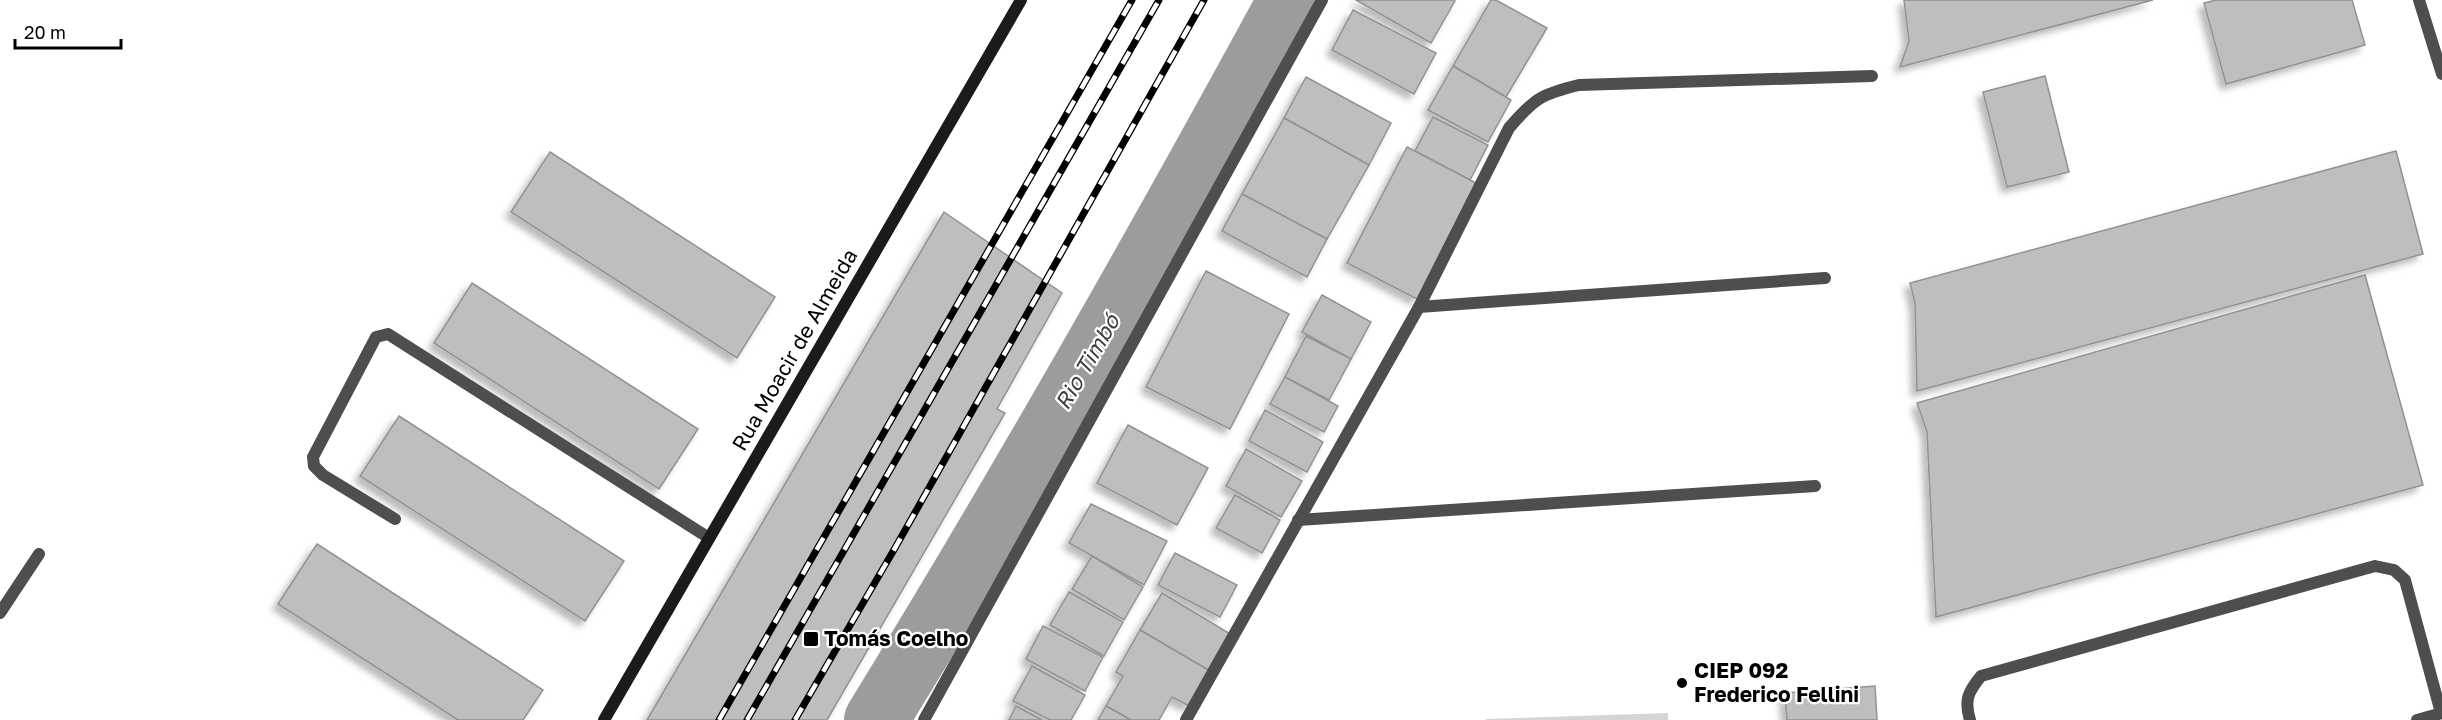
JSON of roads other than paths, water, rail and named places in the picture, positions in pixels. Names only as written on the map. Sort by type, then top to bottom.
[{"type":"main road","name":"Rua Moacir de Almeida","points":[[604,720],[1021,0]]},
{"type":"street","points":[[924,720],[1322,0]]},
{"type":"street","points":[[2419,0],[2442,74]]},
{"type":"street","points":[[1186,720],[1419,307],[1509,128],[1526,108],[1548,93],[1579,85],[1872,76]]},
{"type":"street","points":[[1419,307],[1825,278]]},
{"type":"street","points":[[395,519],[323,475],[314,466],[313,457],[376,337],[388,334],[709,538]]},
{"type":"street","points":[[1298,520],[1815,486]]},
{"type":"street","points":[[0,613],[39,554]]},
{"type":"street","points":[[1970,720],[1965,706],[1981,676],[2375,566],[2394,570],[2405,580],[2441,713],[2417,720]]},
{"type":"waterway","name":"Rio Timbó","points":[[876,720],[1088,363],[1290,0]]},
{"type":"railway","points":[[719,720],[1132,0]]},
{"type":"railway","points":[[747,720],[1159,0]]},
{"type":"railway","points":[[795,720],[895,548],[1204,0]]},
{"type":"place","name":"Tomás Coelho","points":[[811,639]]},
{"type":"place","name":"CIEP 092 Frederico Fellini","points":[[1682,683]]}]
